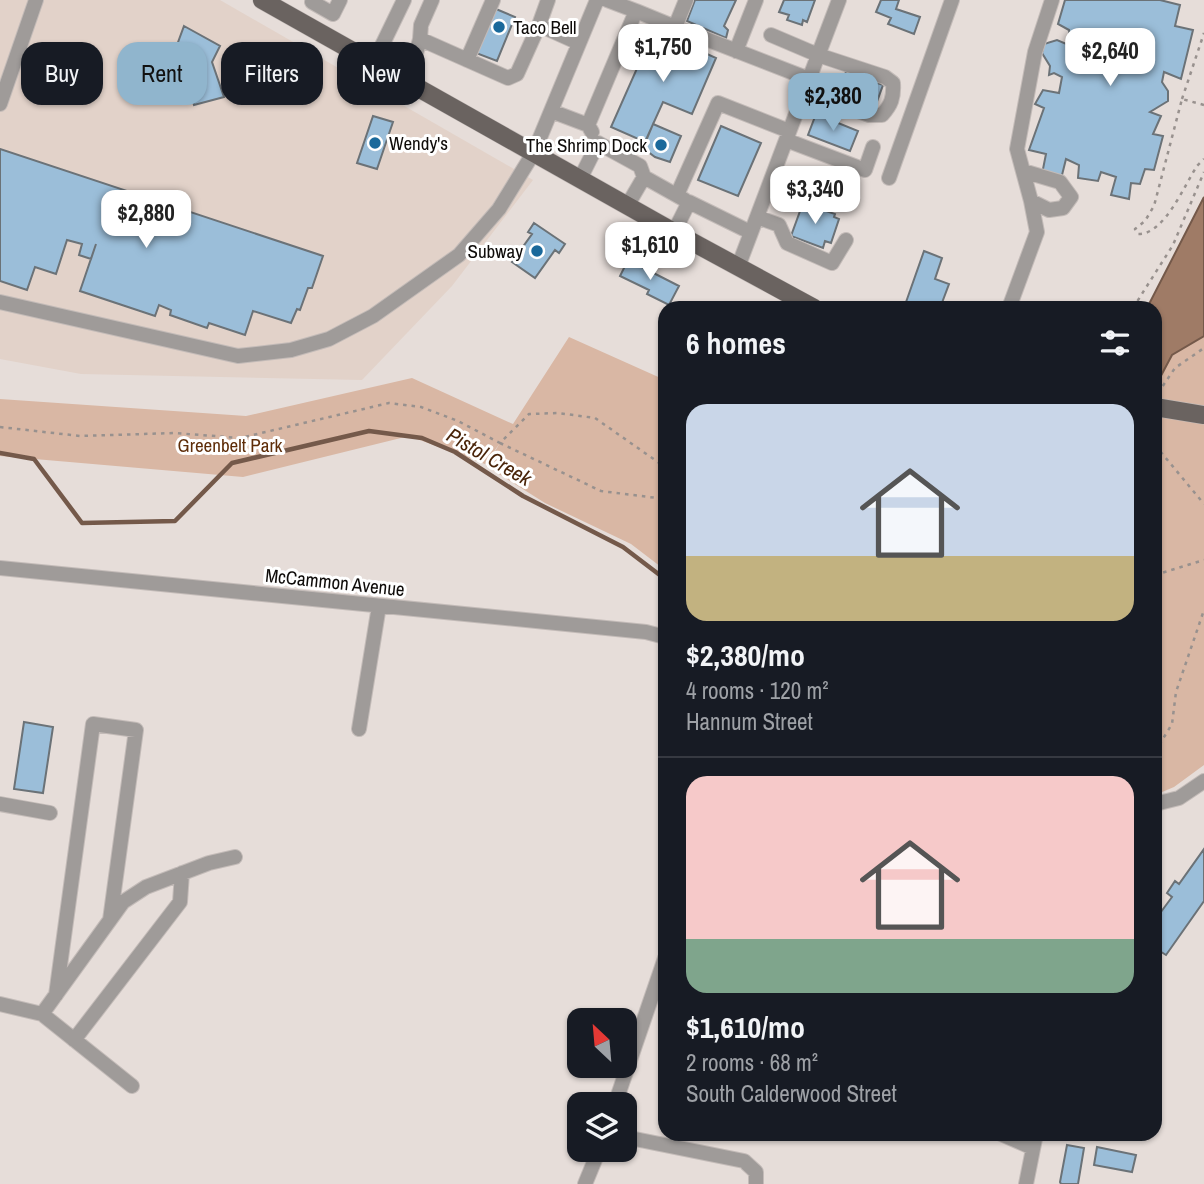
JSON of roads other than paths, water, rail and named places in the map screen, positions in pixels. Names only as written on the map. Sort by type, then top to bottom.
[{"type":"main road","points":[[262,0],[282,5],[337,42]]},
{"type":"main road","points":[[425,91],[801,301]]},
{"type":"main road","points":[[1162,405],[1204,415]]},
{"type":"street","points":[[0,104],[36,0]]},
{"type":"street","points":[[313,0],[312,2],[333,14]]},
{"type":"street","points":[[322,34],[340,0]]},
{"type":"street","points":[[384,42],[404,0]]},
{"type":"street","points":[[419,42],[421,25],[432,0]]},
{"type":"street","points":[[467,60],[493,0]]},
{"type":"street","points":[[420,39],[508,78],[517,74],[548,0]]},
{"type":"street","points":[[0,302],[238,356],[304,346],[329,339],[373,316],[459,255],[499,209],[534,152],[597,0]]},
{"type":"street","points":[[607,0],[736,51],[869,115],[882,115],[891,106],[894,83],[885,76],[818,55],[771,35]]},
{"type":"street","points":[[675,27],[686,0]]},
{"type":"street","points":[[736,51],[756,0]]},
{"type":"street","points":[[738,267],[839,0]]},
{"type":"street","points":[[889,178],[952,0]]},
{"type":"street","points":[[1012,301],[1037,232],[1017,149],[1035,52],[1052,0]]},
{"type":"street","points":[[588,125],[636,11]]},
{"type":"street","points":[[539,24],[579,43]]},
{"type":"street","points":[[674,232],[683,199],[718,103],[865,170],[873,148]]},
{"type":"street","points":[[551,111],[588,125],[598,143],[640,166],[643,177],[627,206]]},
{"type":"street","points":[[580,179],[598,143]]},
{"type":"street","points":[[1023,172],[1060,182],[1071,197],[1063,208],[1049,210],[1031,201]]},
{"type":"street","points":[[643,177],[750,232]]},
{"type":"street","points":[[757,217],[779,225],[787,243],[832,263],[846,240]]},
{"type":"street","name":"McCammon Avenue","points":[[0,568],[658,635]]},
{"type":"street","points":[[359,729],[379,606]]},
{"type":"street","points":[[56,995],[93,724],[136,730],[110,920]]},
{"type":"street","points":[[1162,803],[1179,799],[1204,781]]},
{"type":"street","points":[[0,804],[50,813]]},
{"type":"street","points":[[42,1014],[123,902],[134,894],[182,873],[235,857]]},
{"type":"street","points":[[74,1040],[180,902],[182,873]]},
{"type":"street","points":[[619,1092],[658,978]]},
{"type":"street","points":[[0,1004],[42,1014],[132,1086]]},
{"type":"street","points":[[637,1139],[744,1161],[756,1172],[756,1184]]},
{"type":"street","points":[[1026,1184],[1034,1141]]},
{"type":"street","points":[[585,1184],[594,1162]]},
{"type":"waterway","name":"Pistol Creek","points":[[0,453],[34,459],[82,523],[175,521],[232,463],[369,431],[422,438],[455,452],[523,496],[623,547],[658,574]]},
{"type":"place","name":"Taco Bell","points":[[499,27]]},
{"type":"place","name":"Wendy's","points":[[375,143]]},
{"type":"place","name":"The Shrimp Dock","points":[[661,145]]},
{"type":"place","name":"Subway","points":[[537,251]]},
{"type":"park label","name":"Greenbelt Park","points":[[230,445]]}]
